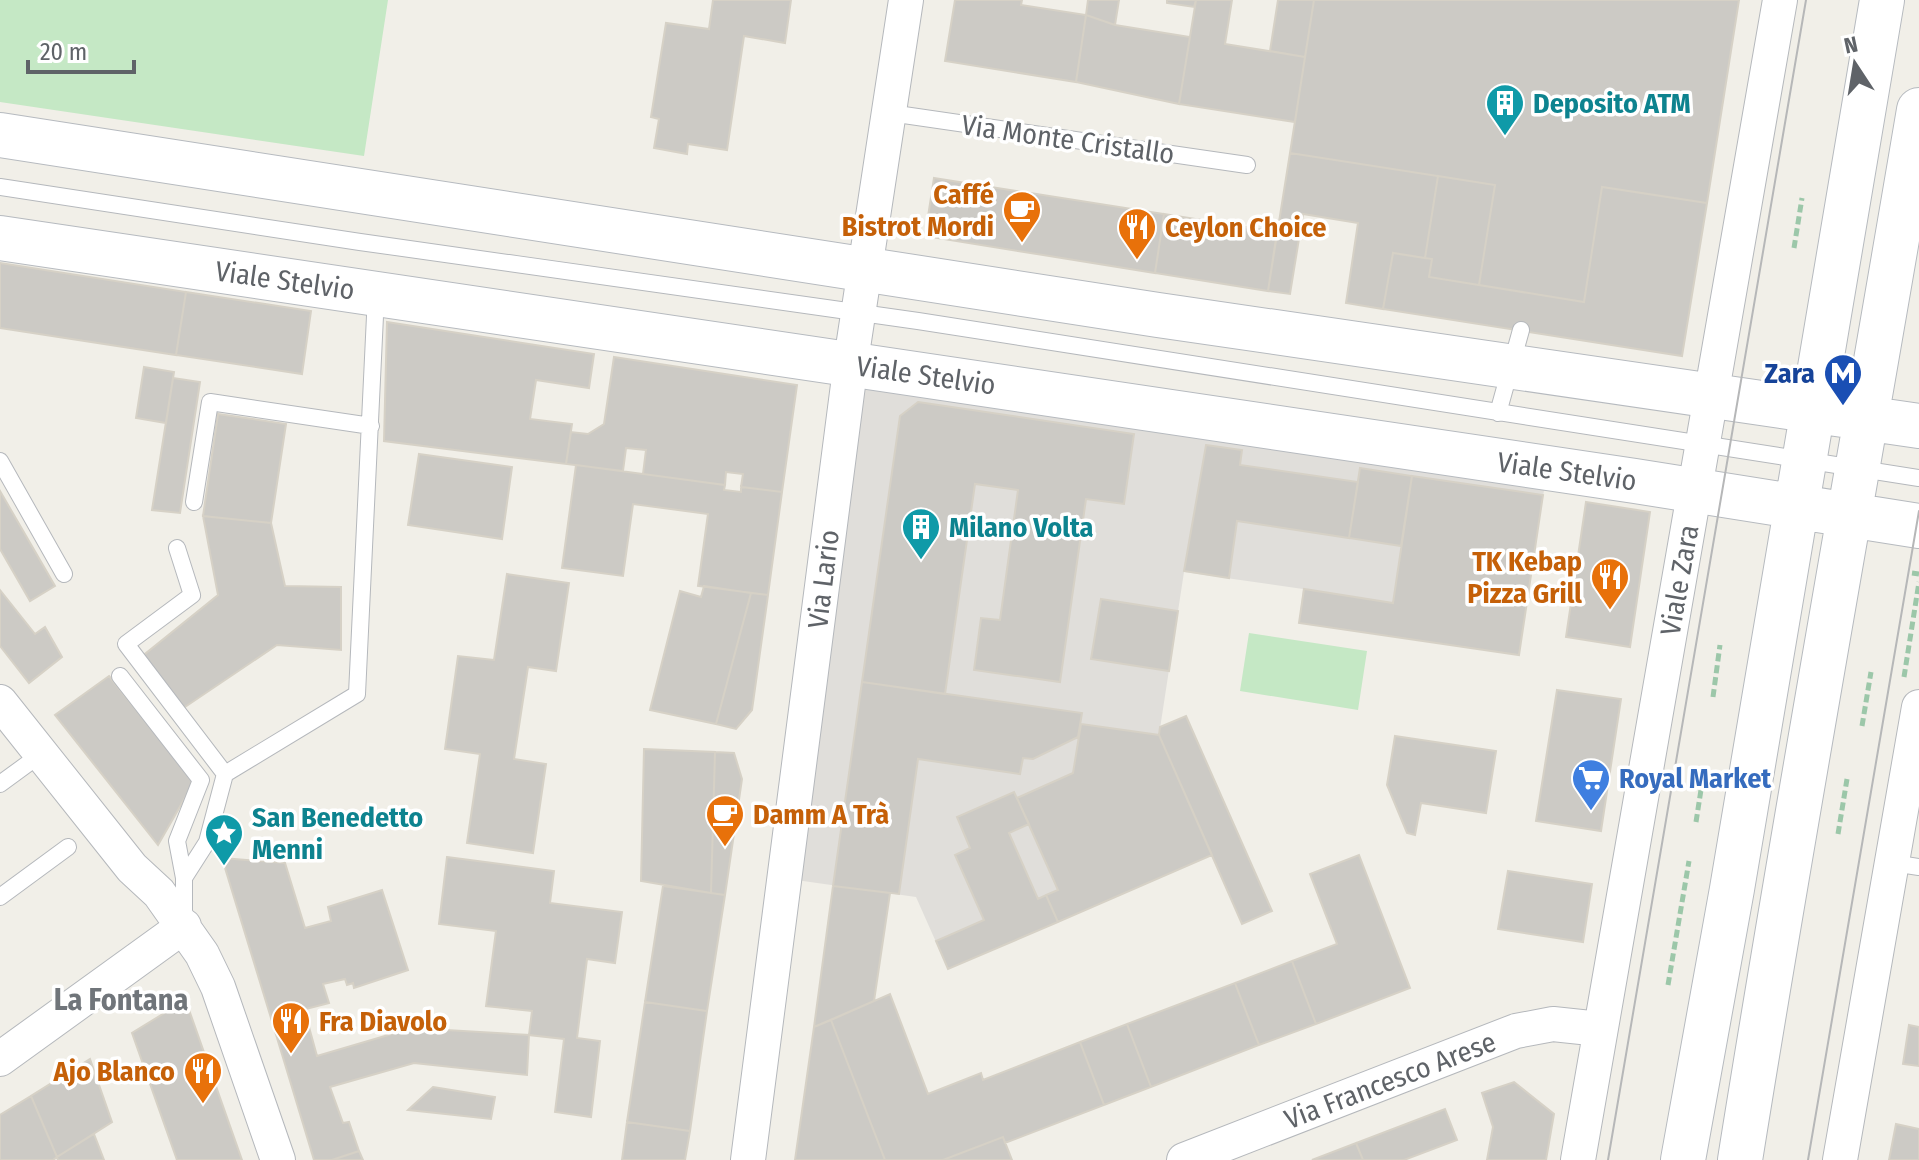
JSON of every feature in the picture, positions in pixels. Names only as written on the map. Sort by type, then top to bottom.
[{"type":"main road","points":[[1683,1160],[1882,0]]},
{"type":"main road","points":[[1740,1160],[1782,897],[1851,516],[1919,110]]},
{"type":"main road","points":[[0,135],[867,270],[1516,348],[1711,396],[1919,426]]},
{"type":"main road","name":"Viale Stelvio","points":[[0,238],[1919,526]]},
{"type":"street","name":"Via Lario","points":[[748,1160],[851,364],[906,0]]},
{"type":"street","name":"Viale Zara","points":[[1578,1160],[1780,0]]},
{"type":"street","points":[[1840,1160],[1906,865],[1911,697]]},
{"type":"street","points":[[0,702],[132,868],[159,893],[202,954],[218,987],[278,1160]]},
{"type":"street","points":[[0,1059],[184,926]]},
{"type":"street","name":"Via Francesco Arese","points":[[1184,1160],[1516,1031],[1553,1024],[1600,1029]]},
{"type":"lane","name":"Via Monte Cristallo","points":[[890,113],[1247,165]]},
{"type":"lane","name":"Viale Stelvio","points":[[0,187],[360,242],[860,312],[1919,478]]},
{"type":"lane","points":[[184,878],[207,842],[225,774],[357,694],[376,294]]},
{"type":"lane","points":[[1498,413],[1516,348]]},
{"type":"lane","points":[[194,502],[210,402],[371,426]]},
{"type":"lane","points":[[0,461],[64,574]]},
{"type":"lane","points":[[177,548],[192,595],[126,644],[225,774]]},
{"type":"lane","points":[[120,676],[201,780],[177,841],[184,878],[184,926]]},
{"type":"lane","points":[[0,784],[41,754]]},
{"type":"lane","points":[[0,897],[68,847]]},
{"type":"path","points":[[1794,248],[1802,198]]},
{"type":"path","points":[[1911,697],[1919,582]]},
{"type":"path","points":[[1713,697],[1720,645]]},
{"type":"path","points":[[1862,726],[1871,672]]},
{"type":"path","points":[[1696,822],[1705,764]]},
{"type":"path","points":[[1838,834],[1847,779]]},
{"type":"path","points":[[1668,985],[1689,861]]},
{"type":"shaded area","points":[[857,371],[1546,477],[1519,655],[1299,623],[1303,589],[1184,572],[1159,735],[1212,855],[948,969],[916,897],[796,880]]},
{"type":"green space","points":[[0,0],[388,0],[364,156],[0,102]]},
{"type":"green space","points":[[1249,633],[1367,651],[1358,710],[1240,691]]},
{"type":"building","points":[[713,0],[791,0],[785,43],[744,36],[727,150],[688,144],[687,154],[654,148],[659,119],[651,117],[666,23],[709,29]]},
{"type":"building","points":[[955,0],[1022,0],[1021,5],[1086,15],[1076,82],[945,61]]},
{"type":"building","points":[[1088,0],[1119,0],[1115,25],[1086,15]]},
{"type":"building","points":[[1167,0],[1196,0],[1194,7],[1167,3]]},
{"type":"building","points":[[1196,0],[1232,0],[1225,44],[1305,57],[1295,122],[1179,104]]},
{"type":"building","points":[[1278,0],[1314,0],[1305,57],[1270,51]]},
{"type":"building","name":"Deposito ATM","points":[[1314,0],[1739,0],[1707,203],[1602,187],[1584,302],[1479,285],[1495,185],[1290,153]]},
{"type":"building","points":[[1086,15],[1115,25],[1190,37],[1179,104],[1076,82]]},
{"type":"building","points":[[1290,153],[1438,176],[1425,258],[1393,253],[1383,309],[1346,303],[1358,223],[1303,214],[1290,294],[1268,291]]},
{"type":"building","points":[[1438,176],[1495,185],[1479,285],[1429,277],[1432,259],[1425,258]]},
{"type":"building","points":[[934,178],[1164,214],[1155,273],[925,236]]},
{"type":"building","points":[[1602,187],[1707,203],[1682,356],[1383,309],[1393,253],[1432,259],[1429,277],[1584,302]]},
{"type":"building","points":[[1164,214],[1277,232],[1268,291],[1155,273]]},
{"type":"building","points":[[0,263],[186,292],[176,355],[0,328]]},
{"type":"building","points":[[186,292],[311,311],[302,374],[176,355]]},
{"type":"building","points":[[387,322],[594,354],[589,388],[536,380],[530,419],[572,424],[566,464],[384,441]]},
{"type":"building","points":[[614,357],[797,385],[782,492],[741,487],[743,474],[726,472],[725,485],[643,474],[646,450],[626,448],[623,471],[566,464],[571,432],[588,434],[604,424]]},
{"type":"building","points":[[144,367],[174,372],[166,423],[136,418]]},
{"type":"building","points":[[173,378],[200,382],[180,513],[152,510]]},
{"type":"building","name":"Milano Volta","points":[[918,402],[1134,434],[1124,504],[1086,499],[1060,682],[974,670],[981,618],[1000,620],[1018,490],[975,484],[945,694],[862,682],[900,416]]},
{"type":"building","points":[[218,414],[286,424],[271,523],[203,516]]},
{"type":"building","points":[[1206,445],[1242,450],[1240,465],[1358,482],[1349,538],[1237,521],[1229,578],[1184,571]]},
{"type":"building","points":[[419,454],[512,467],[502,539],[408,525]]},
{"type":"building","points":[[576,465],[725,485],[724,490],[741,492],[741,487],[782,492],[768,595],[698,586],[708,514],[633,504],[623,576],[562,568]]},
{"type":"building","points":[[1360,468],[1412,476],[1401,546],[1349,538]]},
{"type":"building","points":[[1412,476],[1543,495],[1519,655],[1299,623],[1304,589],[1393,603]]},
{"type":"building","points":[[0,491],[55,586],[30,601],[0,549]]},
{"type":"building","points":[[1586,502],[1650,512],[1630,647],[1566,637]]},
{"type":"building","points":[[203,516],[271,523],[285,586],[341,587],[341,650],[277,645],[182,709],[140,658],[218,595]]},
{"type":"building","points":[[507,574],[569,583],[556,671],[528,667],[514,759],[546,764],[533,853],[467,843],[480,754],[445,749],[458,656],[494,660]]},
{"type":"building","points":[[704,586],[751,593],[716,724],[650,710],[680,591],[701,597]]},
{"type":"building","points":[[0,590],[35,634],[45,627],[62,657],[29,683],[0,646]]},
{"type":"building","points":[[751,593],[768,595],[752,710],[736,729],[716,724]]},
{"type":"building","points":[[1101,599],[1178,611],[1169,671],[1091,659]]},
{"type":"building","points":[[109,676],[194,782],[158,845],[55,715]]},
{"type":"building","points":[[862,682],[1082,713],[1078,737],[1033,759],[1023,758],[1020,774],[918,759],[899,894],[833,886]]},
{"type":"building","points":[[1557,690],[1621,699],[1601,831],[1536,821]]},
{"type":"building","points":[[1186,716],[1272,911],[1242,924],[1159,735],[1160,727]]},
{"type":"building","points":[[1081,724],[1159,735],[1212,855],[1058,922],[1046,895],[1058,890],[1017,798],[1073,773]]},
{"type":"building","points":[[1395,736],[1496,751],[1486,813],[1421,803],[1415,835],[1407,833],[1387,785]]},
{"type":"building","points":[[644,749],[715,752],[711,893],[641,881]]},
{"type":"building","points":[[715,752],[734,753],[742,779],[725,895],[711,893]]},
{"type":"building","points":[[1014,792],[1029,824],[1009,833],[1038,899],[1046,895],[1058,922],[948,969],[936,941],[984,920],[955,855],[970,848],[957,817]]},
{"type":"building","points":[[1359,855],[1410,988],[1316,1024],[1292,961],[1337,944],[1310,874]]},
{"type":"building","points":[[447,857],[554,871],[550,903],[622,912],[615,963],[587,959],[577,1038],[600,1041],[591,1117],[555,1112],[564,1039],[529,1035],[532,1011],[486,1006],[496,931],[439,924]]},
{"type":"building","points":[[222,858],[285,863],[305,928],[331,921],[328,907],[382,890],[408,970],[354,988],[353,983],[347,985],[345,979],[323,984],[329,1003],[271,1018]]},
{"type":"building","points":[[1508,871],[1592,884],[1583,942],[1498,929]]},
{"type":"building","points":[[663,886],[725,895],[707,1011],[645,1002]]},
{"type":"building","points":[[833,886],[890,893],[874,1001],[814,1027]]},
{"type":"building","points":[[1292,961],[1316,1024],[1259,1045],[1235,983]]},
{"type":"building","points":[[1235,983],[1259,1045],[1151,1087],[1127,1024]]},
{"type":"building","points":[[890,994],[928,1094],[981,1073],[983,1080],[1080,1042],[1104,1105],[1005,1143],[1003,1137],[943,1160],[885,1160],[831,1020]]},
{"type":"building","points":[[645,1002],[707,1011],[690,1131],[627,1122]]},
{"type":"building","points":[[179,1004],[188,1007],[242,1160],[177,1160],[132,1033]]},
{"type":"building","points":[[304,1009],[317,1056],[412,1028],[529,1035],[527,1075],[414,1063],[330,1087],[343,1123],[349,1122],[359,1151],[332,1160],[314,1160],[271,1018]]},
{"type":"building","points":[[831,1020],[885,1160],[795,1160],[814,1027]]},
{"type":"building","points":[[1127,1024],[1151,1087],[1104,1105],[1080,1042]]},
{"type":"building","points":[[1909,1025],[1919,1027],[1919,1066],[1903,1064]]},
{"type":"building","points":[[90,1059],[112,1122],[57,1157],[31,1096]]},
{"type":"building","points":[[1514,1082],[1554,1114],[1546,1160],[1487,1160],[1493,1127],[1482,1093]]},
{"type":"building","points":[[433,1087],[495,1097],[491,1119],[408,1110]]},
{"type":"building","points":[[31,1096],[57,1157],[53,1160],[0,1160],[0,1115]]},
{"type":"building","points":[[1445,1109],[1457,1140],[1404,1160],[1363,1160],[1356,1143]]},
{"type":"building","points":[[627,1122],[690,1131],[685,1160],[622,1160]]},
{"type":"building","points":[[1896,1124],[1919,1129],[1919,1160],[1889,1160]]},
{"type":"building","points":[[94,1134],[104,1160],[58,1160],[57,1157]]},
{"type":"building","points":[[1003,1137],[1012,1160],[943,1160]]},
{"type":"building","points":[[1356,1143],[1363,1160],[1312,1160]]},
{"type":"building","points":[[359,1151],[363,1160],[332,1160]]},
{"type":"tram line","points":[[1608,1160],[1806,0]]},
{"type":"tram line","points":[[1808,1160],[1919,511]]},
{"type":"place","name":"Deposito ATM","points":[[1505,137]]},
{"type":"place","name":"Caffé Bistrot Mordi","points":[[1022,244]]},
{"type":"place","name":"Ceylon Choice","points":[[1137,261]]},
{"type":"place","name":"Zara","points":[[1843,407]]},
{"type":"place","name":"Milano Volta","points":[[921,561]]},
{"type":"place","name":"TK Kebap Pizza Grill","points":[[1610,611]]},
{"type":"place","name":"Royal Market","points":[[1591,812]]},
{"type":"place","name":"Damm A Trà","points":[[725,848]]},
{"type":"place","name":"San Benedetto Menni","points":[[224,867]]},
{"type":"place","name":"Fra Diavolo","points":[[291,1055]]},
{"type":"place","name":"Ajo Blanco","points":[[203,1105]]},
{"type":"district","name":"La Fontana","points":[[121,1000]]}]
